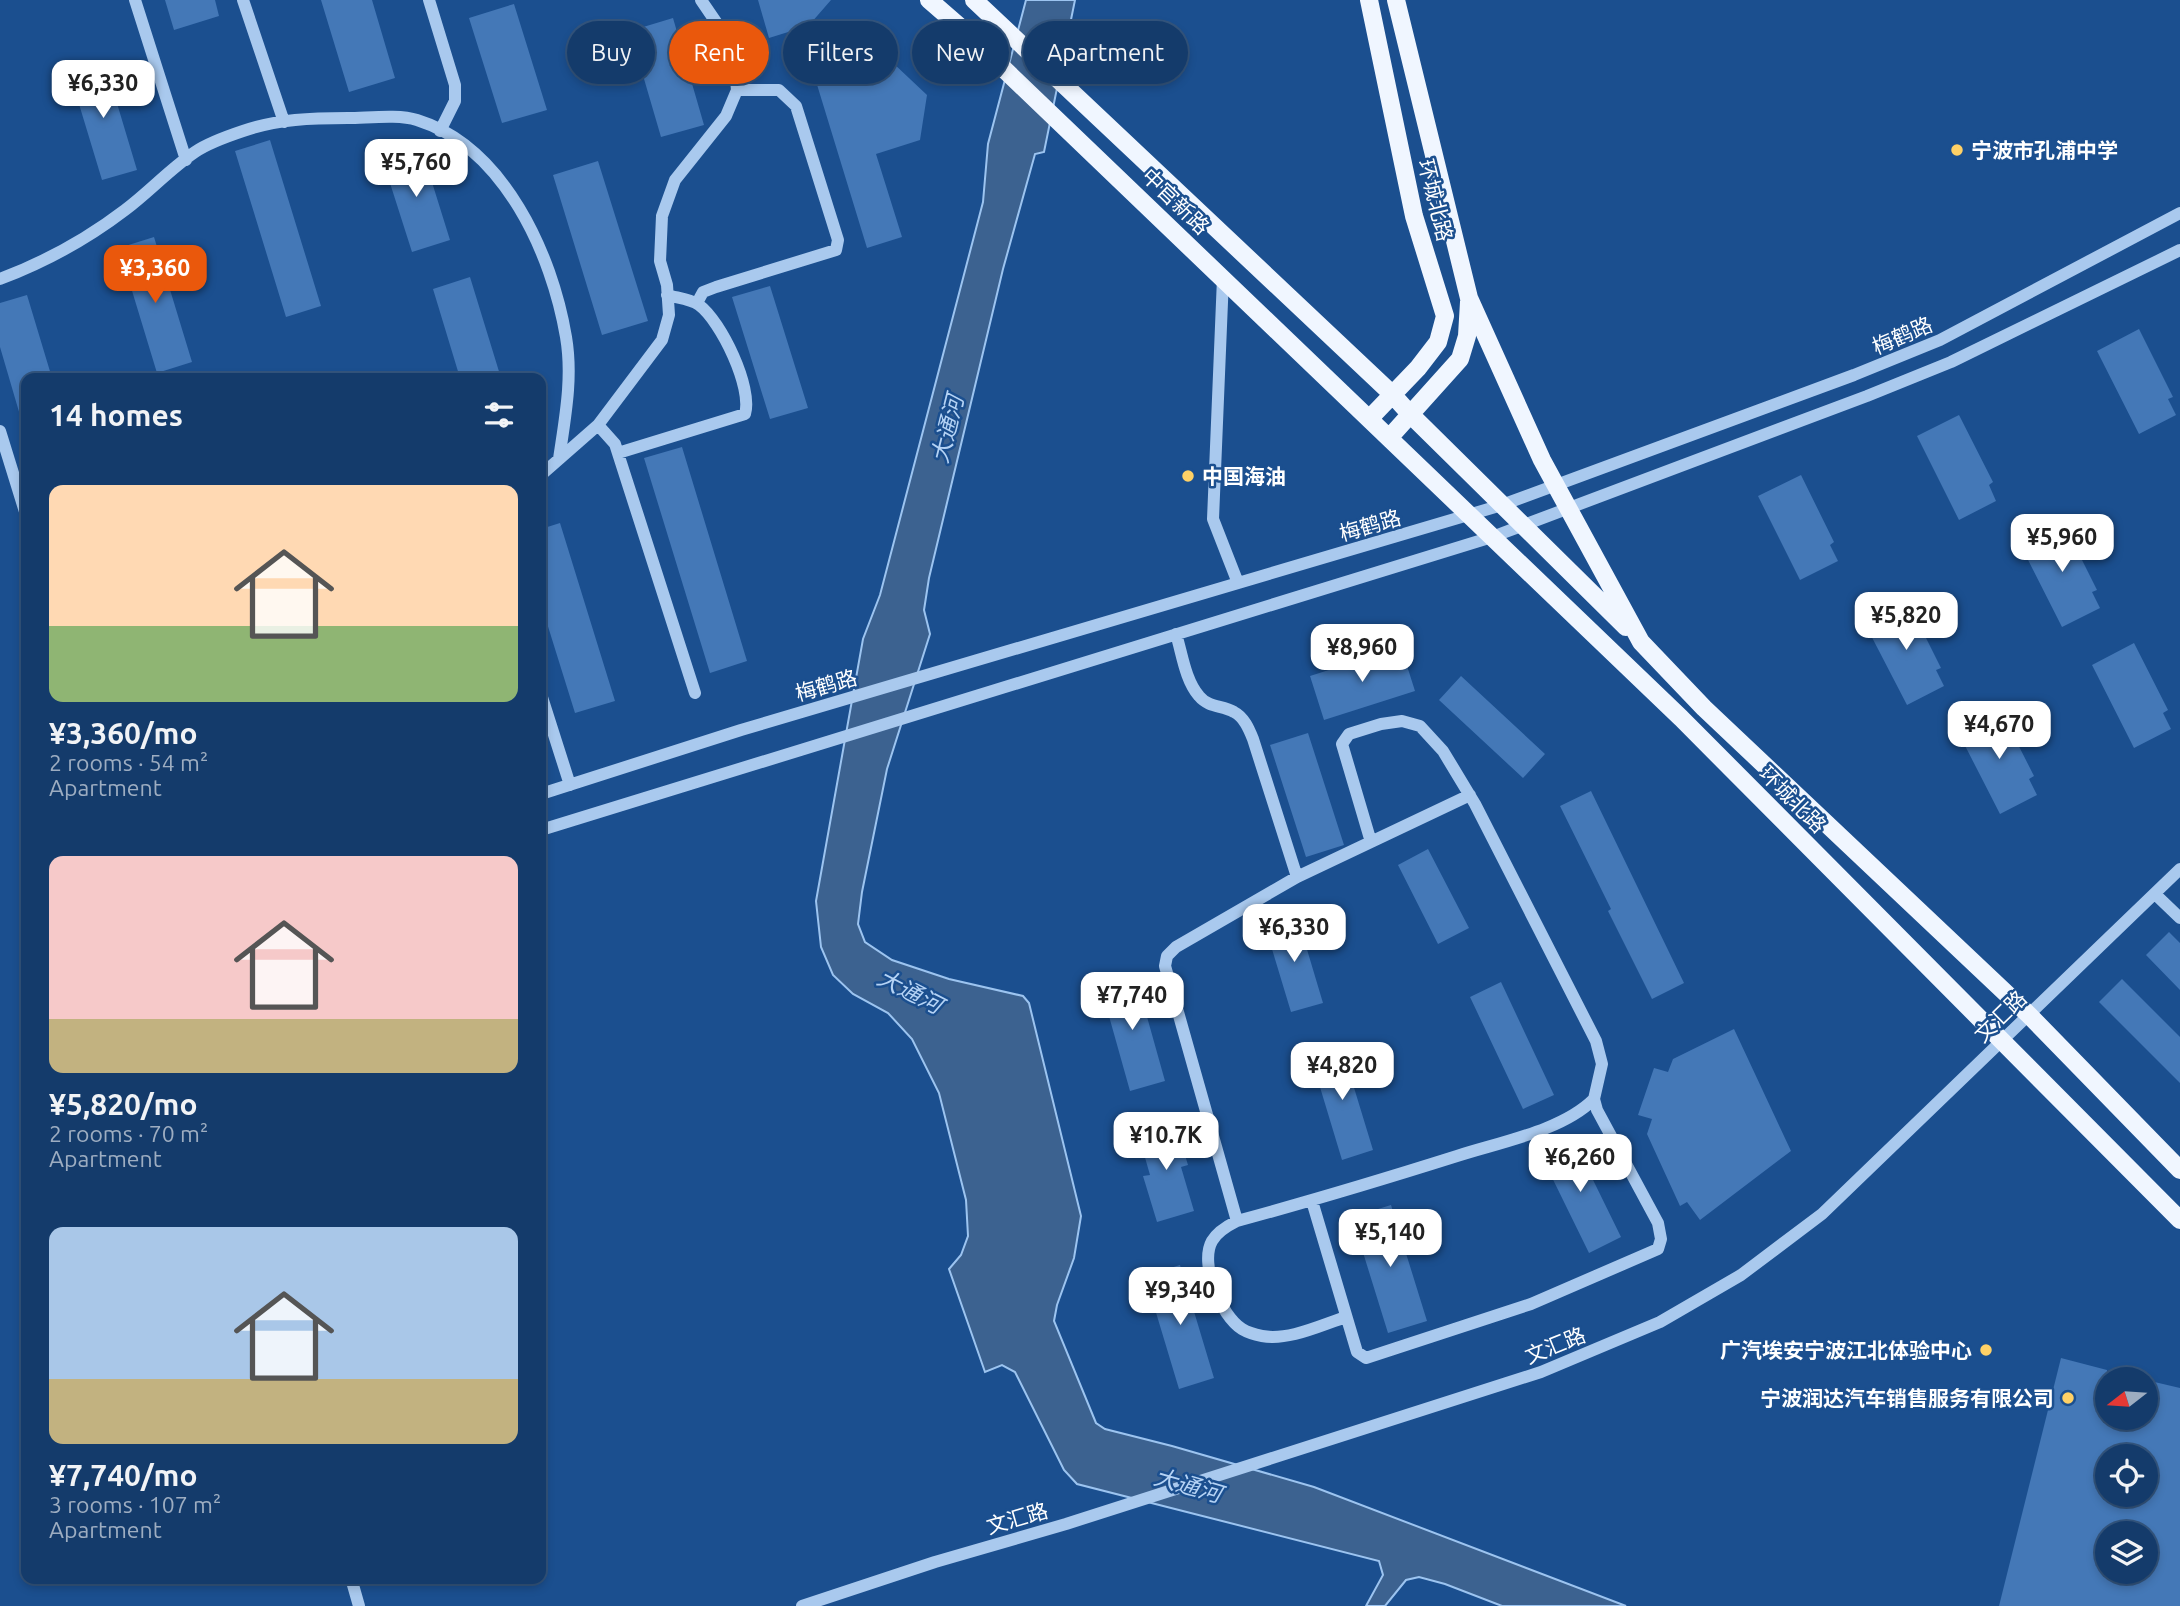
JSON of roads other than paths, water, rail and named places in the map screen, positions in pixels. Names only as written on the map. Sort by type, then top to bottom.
[{"type":"main road","name":"中官新路","points":[[929,0],[1064,125],[1389,438]]},
{"type":"main road","name":"中官新路","points":[[974,0],[1392,394]]},
{"type":"main road","name":"环城北路","points":[[1368,0],[1414,216],[1444,316],[1438,342],[1418,369],[1370,418]]},
{"type":"main road","name":"环城北路","points":[[1396,0],[1469,298],[1542,460],[1641,642]]},
{"type":"main road","name":"环城北路","points":[[1469,298],[1467,336],[1460,359],[1389,438],[1681,718],[2180,1220]]},
{"type":"main road","name":"环城北路","points":[[1392,394],[1704,708],[2029,1015],[2180,1170]]},
{"type":"street","points":[[135,0],[186,160]]},
{"type":"street","points":[[243,0],[284,122]]},
{"type":"street","points":[[429,0],[454,85],[455,101],[440,131]]},
{"type":"street","points":[[546,470],[598,425],[662,340],[669,315],[660,261],[662,216],[675,180],[726,116],[737,90],[734,60],[716,22],[701,0]]},
{"type":"street","points":[[697,303],[703,292],[716,287],[836,250],[838,240],[796,106],[779,90],[737,90]]},
{"type":"street","points":[[0,279],[72,246],[123,211],[195,152],[244,130],[302,118],[415,119],[456,138],[487,165],[522,210],[551,277],[566,338],[569,390],[559,458]]},
{"type":"street","name":"梅鹤路","points":[[546,792],[829,704],[1502,505],[1854,375],[1940,340],[2180,214]]},
{"type":"street","name":"梅鹤路","points":[[546,828],[1492,537],[1951,362],[2180,250]]},
{"type":"street","points":[[1223,278],[1213,519],[1238,583]]},
{"type":"street","points":[[618,453],[745,414],[748,406],[735,357],[714,319],[697,303],[667,295]]},
{"type":"street","points":[[598,425],[615,444],[695,693]]},
{"type":"street","points":[[0,431],[21,499]]},
{"type":"street","points":[[1176,634],[1192,684],[1200,698],[1215,707],[1234,711],[1246,722],[1297,877]]},
{"type":"street","points":[[546,710],[570,785]]},
{"type":"street","points":[[1312,1201],[1357,1352],[1366,1357],[1531,1304],[1657,1250],[1661,1239],[1658,1223],[1597,1110],[1594,1099],[1602,1063],[1596,1041],[1470,795],[1443,751],[1420,726],[1402,721],[1392,722],[1349,734],[1342,744],[1371,842]]},
{"type":"street","points":[[1237,1221],[1165,966],[1167,956],[1176,947],[1297,877],[1470,795]]},
{"type":"street","name":"文汇路","points":[[802,1606],[1541,1372],[1660,1322],[1741,1275],[1822,1214],[2180,869]]},
{"type":"street","points":[[2155,894],[2180,918]]},
{"type":"street","points":[[1346,1317],[1282,1336],[1262,1336],[1241,1328],[1225,1309],[1213,1286],[1208,1266],[1212,1242],[1227,1226],[1237,1221],[1312,1201],[1567,1119],[1583,1111],[1594,1099]]},
{"type":"street","points":[[353,1584],[359,1606]]},
{"type":"water","name":"大通河","points":[[1026,0],[1075,0],[1071,21],[1023,21],[1023,84],[1058,84],[1044,152],[1035,154],[1003,269],[929,578],[924,610],[930,634],[887,769],[862,892],[858,924],[865,942],[892,960],[949,979],[1023,996],[1029,1003],[1081,1216],[1074,1258],[1054,1321],[1096,1423],[1105,1429],[1314,1487],[1626,1606],[1502,1606],[1419,1577],[1406,1580],[1385,1606],[1366,1606],[1383,1575],[1379,1561],[1077,1484],[1064,1470],[1015,1372],[1002,1365],[985,1372],[949,1269],[961,1255],[968,1236],[966,1200],[939,1093],[912,1039],[888,1013],[853,994],[833,975],[821,947],[816,901],[863,639],[880,595],[983,202],[988,144],[1004,84],[1009,84],[1009,64]]},
{"type":"place","name":"宁波市孔浦中学","points":[[1957,150]]},
{"type":"place","name":"中国海油","points":[[1188,476]]},
{"type":"place","name":"广汽埃安宁波江北体验中心","points":[[1986,1350]]},
{"type":"place","name":"宁波润达汽车销售服务有限公司","points":[[2068,1398]]}]
